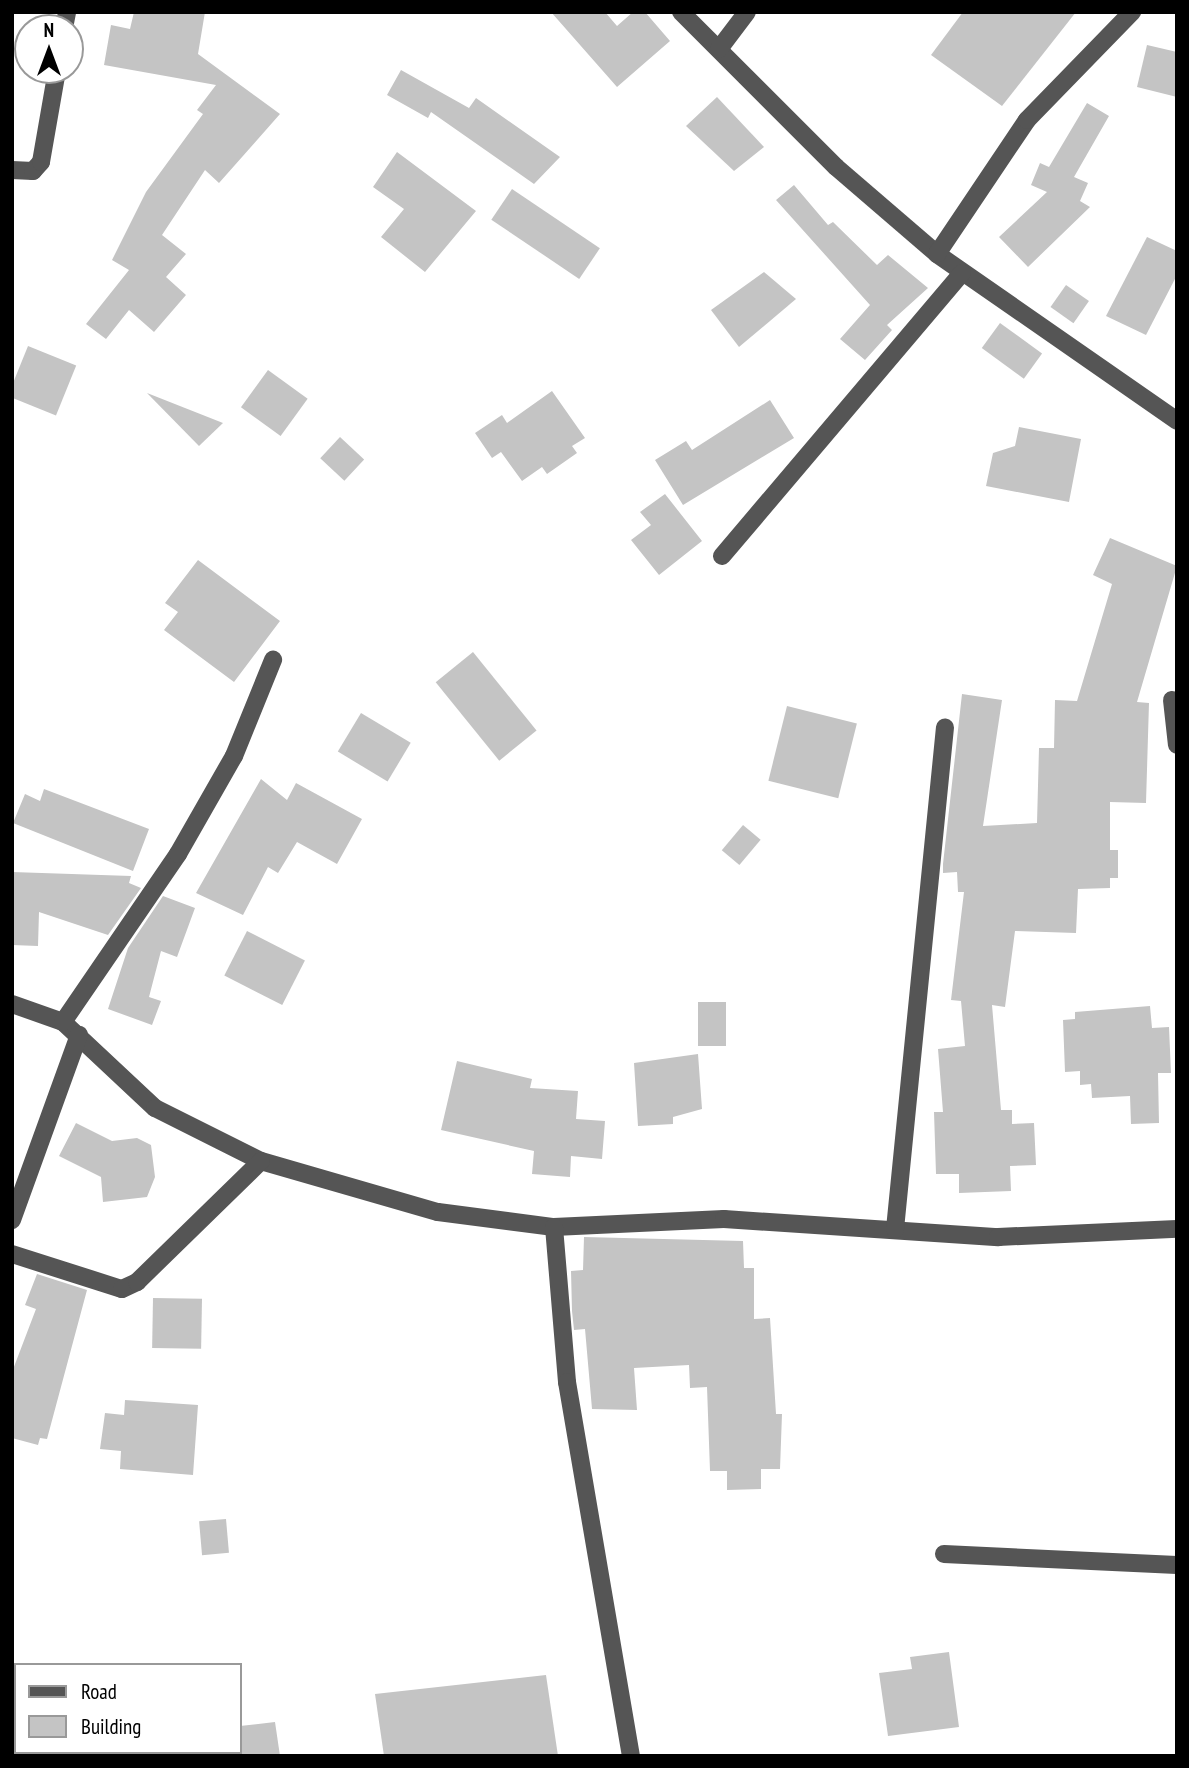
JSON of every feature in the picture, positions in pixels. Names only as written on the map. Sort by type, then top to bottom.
[{"type":"street","points":[[681,12],[836,167],[937,254],[1177,421]]},
{"type":"street","points":[[719,49],[747,12]]},
{"type":"street","points":[[937,254],[1027,120],[1132,12]]},
{"type":"street","points":[[12,170],[33,171],[41,162],[55,84]]},
{"type":"street","points":[[722,555],[962,273]]},
{"type":"street","points":[[63,1022],[178,854],[234,755],[273,660]]},
{"type":"street","points":[[1172,700],[1177,745]]},
{"type":"street","points":[[895,1229],[945,727]]},
{"type":"street","points":[[12,1004],[63,1022],[79,1035],[117,1079],[155,1108],[261,1161],[438,1212],[554,1227],[724,1219],[998,1237],[1177,1229]]},
{"type":"street","points":[[12,1220],[79,1035]]},
{"type":"street","points":[[12,1254],[122,1289],[137,1282],[261,1161]]},
{"type":"street","points":[[554,1227],[567,1382],[631,1756]]},
{"type":"street","points":[[944,1553],[1177,1565]]},
{"type":"building","points":[[134,12],[205,12],[198,54],[280,114],[219,183],[205,170],[162,235],[186,254],[166,277],[186,295],[154,332],[129,310],[106,339],[86,324],[129,270],[112,260],[146,192],[203,114],[197,110],[216,85],[104,65],[111,25],[130,29]]},
{"type":"building","points":[[551,12],[605,12],[617,26],[633,12],[645,12],[670,41],[617,87]]},
{"type":"building","points":[[963,12],[1076,12],[1002,106],[931,55]]},
{"type":"building","points":[[1147,45],[1177,52],[1177,97],[1137,87]]},
{"type":"building","points":[[401,70],[469,108],[476,98],[560,157],[534,184],[431,112],[428,118],[387,95]]},
{"type":"building","points":[[717,97],[764,147],[734,171],[686,126]]},
{"type":"building","points":[[1087,103],[1109,116],[1074,177],[1088,183],[1080,201],[1090,207],[1028,267],[999,237],[1047,192],[1031,185],[1040,163],[1049,167]]},
{"type":"building","points":[[397,152],[476,211],[425,272],[381,237],[404,209],[373,187]]},
{"type":"building","points":[[794,185],[828,225],[833,222],[877,265],[888,255],[928,288],[887,325],[892,330],[865,360],[840,339],[870,305],[776,200]]},
{"type":"building","points":[[512,189],[600,248],[579,279],[491,220]]},
{"type":"building","points":[[1147,237],[1177,251],[1177,275],[1146,335],[1106,316]]},
{"type":"building","points":[[764,272],[796,299],[739,347],[711,310]]},
{"type":"building","points":[[1066,285],[1089,301],[1073,323],[1051,307]]},
{"type":"building","points":[[1000,323],[1042,354],[1024,379],[982,348]]},
{"type":"building","points":[[28,346],[76,365],[56,416],[12,398],[12,386]]},
{"type":"building","points":[[268,370],[308,399],[281,436],[241,407]]},
{"type":"building","points":[[552,391],[585,438],[572,446],[577,453],[547,474],[542,467],[522,481],[501,452],[492,458],[475,433],[502,415],[507,423]]},
{"type":"building","points":[[147,393],[223,423],[199,446]]},
{"type":"building","points":[[770,400],[794,438],[683,505],[655,460],[686,441],[692,450]]},
{"type":"building","points":[[1019,427],[1081,439],[1069,502],[986,486],[993,453],[1015,446]]},
{"type":"building","points":[[340,437],[364,460],[344,481],[320,458]]},
{"type":"building","points":[[665,494],[702,541],[659,575],[631,540],[651,525],[640,512]]},
{"type":"building","points":[[1110,538],[1177,566],[1137,702],[1149,703],[1146,803],[1110,802],[1110,850],[1118,850],[1118,878],[1110,878],[1110,888],[1078,889],[1076,933],[1015,931],[1005,1007],[992,1005],[1001,1110],[1012,1110],[1012,1124],[1034,1123],[1036,1165],[1010,1166],[1011,1191],[959,1193],[959,1174],[936,1174],[934,1112],[943,1112],[938,1049],[965,1046],[961,1001],[951,1000],[964,892],[958,892],[957,872],[943,873],[962,694],[1002,700],[983,826],[1037,823],[1039,748],[1054,748],[1055,700],[1077,701],[1112,584],[1093,575]]},
{"type":"building","points":[[198,560],[280,621],[234,682],[164,630],[178,612],[165,603]]},
{"type":"building","points":[[473,652],[537,730],[499,761],[436,682]]},
{"type":"building","points":[[787,706],[857,723],[838,798],[768,781]]},
{"type":"building","points":[[361,713],[411,743],[388,781],[338,752]]},
{"type":"building","points":[[261,779],[287,800],[296,783],[362,819],[337,864],[297,842],[278,873],[268,867],[243,915],[196,893]]},
{"type":"building","points":[[44,789],[149,829],[133,871],[13,823],[25,794],[40,801]]},
{"type":"building","points":[[743,825],[761,840],[739,865],[722,850]]},
{"type":"building","points":[[12,872],[131,876],[129,883],[141,888],[108,935],[39,912],[38,946],[12,945]]},
{"type":"building","points":[[163,896],[195,908],[177,957],[161,951],[149,997],[161,1001],[152,1025],[108,1009],[128,948]]},
{"type":"building","points":[[247,931],[305,961],[282,1005],[224,976]]},
{"type":"building","points":[[698,1002],[726,1002],[726,1046],[698,1046]]},
{"type":"building","points":[[1150,1006],[1152,1028],[1169,1027],[1171,1073],[1158,1073],[1159,1123],[1131,1124],[1130,1096],[1092,1098],[1091,1084],[1080,1085],[1080,1071],[1065,1072],[1063,1020],[1075,1019],[1075,1012]]},
{"type":"building","points":[[698,1054],[702,1109],[673,1117],[673,1124],[638,1126],[634,1063]]},
{"type":"building","points":[[457,1061],[532,1079],[530,1088],[578,1091],[576,1119],[605,1121],[602,1159],[571,1156],[570,1177],[532,1174],[534,1151],[441,1130]]},
{"type":"building","points":[[76,1123],[112,1141],[137,1138],[151,1145],[155,1177],[147,1197],[103,1202],[101,1177],[59,1156]]},
{"type":"building","points":[[584,1237],[743,1241],[744,1268],[754,1268],[754,1319],[770,1318],[776,1414],[782,1414],[780,1469],[761,1469],[761,1489],[727,1490],[727,1471],[710,1471],[707,1387],[690,1388],[689,1365],[634,1368],[637,1410],[592,1409],[585,1329],[574,1330],[572,1311],[571,1271],[583,1270]]},
{"type":"building","points":[[37,1274],[87,1290],[47,1439],[40,1438],[38,1445],[12,1438],[12,1372],[36,1309],[25,1305]]},
{"type":"building","points":[[153,1298],[202,1299],[201,1349],[152,1348]]},
{"type":"building","points":[[125,1400],[198,1405],[193,1475],[120,1469],[121,1451],[100,1449],[105,1413],[124,1415]]},
{"type":"building","points":[[226,1519],[229,1553],[202,1555],[199,1521]]},
{"type":"building","points":[[949,1652],[959,1727],[888,1736],[879,1673],[912,1669],[910,1657]]},
{"type":"building","points":[[546,1675],[558,1756],[384,1756],[375,1694]]},
{"type":"building","points":[[275,1722],[280,1756],[240,1756],[242,1726]]}]
